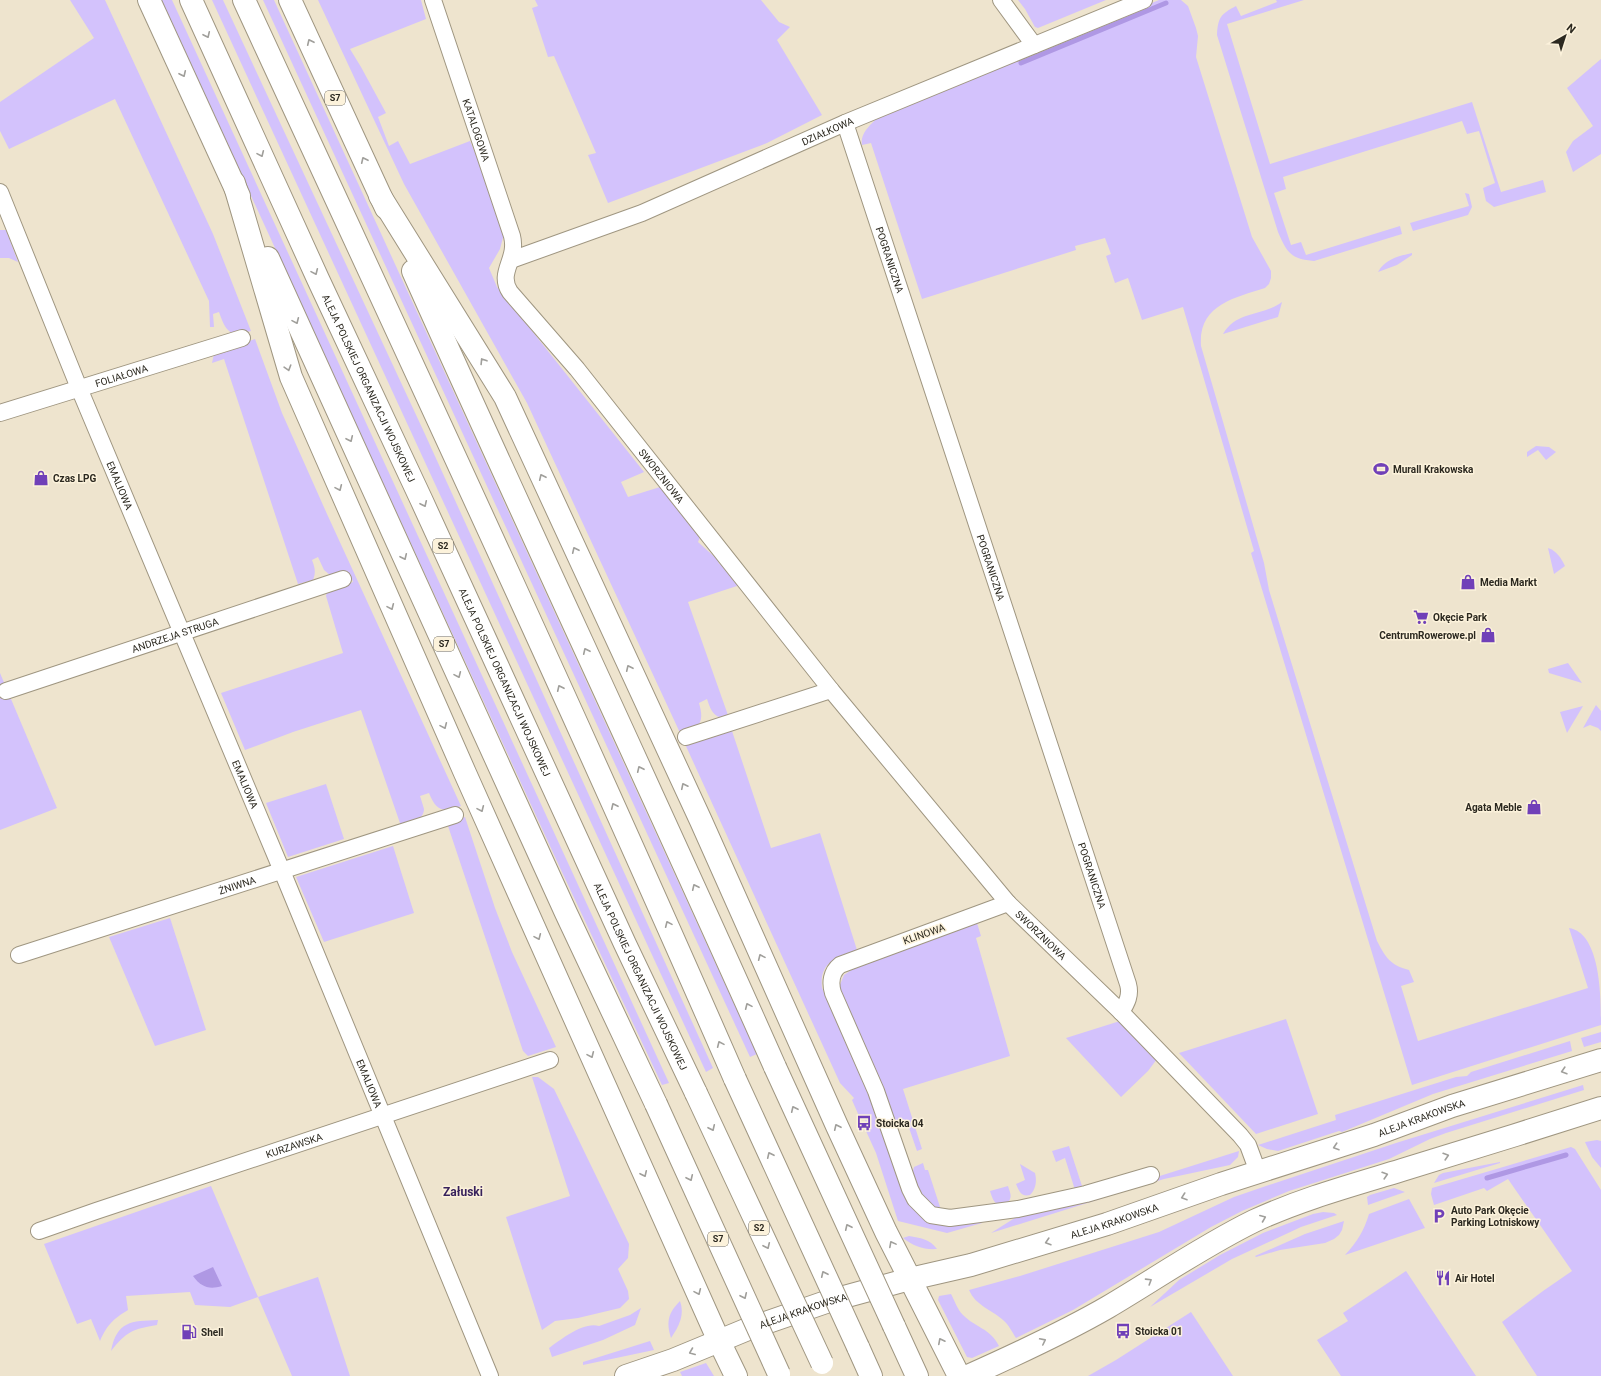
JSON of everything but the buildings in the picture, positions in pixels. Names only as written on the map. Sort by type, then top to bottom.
[{"type":"main road","name":"S7","points":[[149,0],[234,183],[566,913],[656,1104],[780,1376]]},
{"type":"main road","name":"ALEJA POLSKIEJ ORGANIZACJI WOJSKOWEJ","points":[[191,0],[625,944],[825,1370]]},
{"type":"main road","points":[[244,0],[373,278],[871,1376]]},
{"type":"main road","name":"S7","points":[[290,0],[917,1376]]},
{"type":"main road","points":[[234,183],[291,377],[462,766],[736,1376]]},
{"type":"main road","points":[[380,196],[505,397],[701,821],[886,1232],[959,1376]]},
{"type":"main road","name":"ALEJA KRAKOWSKA","points":[[626,1376],[673,1360],[719,1341],[828,1301],[910,1279],[970,1266],[1107,1224],[1258,1172],[1374,1135],[1452,1106],[1601,1060]]},
{"type":"main road","points":[[968,1376],[1017,1355],[1107,1307],[1219,1239],[1256,1220],[1302,1202],[1351,1186],[1601,1108]]},
{"type":"street","name":"KATALOGOWA","points":[[433,0],[512,236],[514,244],[511,260]]},
{"type":"street","points":[[1001,0],[1034,45]]},
{"type":"street","name":"DZIAŁKOWA","points":[[511,260],[642,213],[845,123],[1144,0]]},
{"type":"street","name":"POGRANICZNA","points":[[845,123],[1128,984],[1128,1000],[1121,1012]]},
{"type":"street","name":"EMALIOWA","points":[[0,192],[79,388],[282,871],[490,1376]]},
{"type":"street","name":"SWORZNIOWA","points":[[511,260],[506,273],[505,281],[510,292],[577,369],[831,690],[1008,904],[1121,1012],[1240,1135],[1248,1145],[1258,1172]]},
{"type":"street","name":"FOLIAŁOWA","points":[[0,413],[242,338]]},
{"type":"street","name":"ANDRZEJA STRUGA","points":[[6,691],[343,579]]},
{"type":"street","points":[[686,737],[831,690]]},
{"type":"street","name":"ŻNIWNA","points":[[19,955],[456,815]]},
{"type":"street","name":"KLINOWA","points":[[1008,904],[840,965],[837,967],[831,979],[833,993],[876,1090],[915,1199],[931,1214],[950,1218],[1018,1209],[1086,1194],[1150,1175]]},
{"type":"street","name":"KURZAWSKA","points":[[39,1231],[96,1210],[550,1060]]},
{"type":"shaded area","points":[[70,0],[105,0],[213,234],[251,331],[235,335],[225,326],[219,312],[213,314],[214,327],[210,327],[209,301],[115,99],[9,149],[0,131],[0,102],[94,38]]},
{"type":"shaded area","points":[[161,0],[172,0],[669,1083],[662,1085],[561,870]]},
{"type":"shaded area","points":[[212,0],[223,0],[424,432],[713,1068],[706,1072]]},
{"type":"shaded area","points":[[263,0],[274,0],[757,1054],[750,1057]]},
{"type":"shaded area","points":[[318,0],[421,0],[426,19],[350,49],[386,113],[378,117],[389,146],[398,141],[410,164],[470,141],[505,230],[500,249],[489,268],[497,287],[644,472],[621,482],[628,497],[660,487],[667,490],[700,537],[698,542],[718,560],[719,564],[726,565],[740,585],[688,602],[729,718],[717,716],[710,707],[707,699],[699,703],[701,720],[699,724],[692,730],[681,735],[527,403],[404,184]]},
{"type":"shaded area","points":[[535,0],[761,0],[779,22],[790,27],[777,40],[822,115],[767,143],[608,203],[588,155],[596,153],[554,56],[548,57],[532,8],[538,6]]},
{"type":"shaded area","points":[[1018,0],[1106,0],[1038,28],[1035,27]]},
{"type":"shaded area","points":[[1159,0],[1181,0],[1188,6],[1198,36],[1196,57],[1252,237],[1271,271],[1269,284],[1265,288],[1230,300],[1220,305],[1212,312],[1205,321],[1202,332],[1201,346],[1264,563],[1269,590],[1377,941],[1389,960],[1397,966],[1409,970],[1414,982],[1401,986],[1418,1041],[1588,988],[1569,928],[1580,932],[1588,941],[1593,954],[1599,984],[1601,1025],[1412,1085],[1251,553],[1254,551],[1183,307],[1142,320],[1128,278],[1115,283],[1106,256],[1111,254],[1105,238],[1075,246],[1076,250],[922,299],[871,143],[862,145],[862,138],[867,128],[875,120]]},
{"type":"shaded area","points":[[1276,0],[1304,0],[1227,24],[1270,164],[1472,102],[1501,192],[1543,180],[1546,192],[1494,207],[1486,201],[1483,188],[1495,183],[1479,131],[1467,134],[1462,121],[1283,177],[1286,189],[1274,193],[1291,245],[1301,242],[1306,255],[1400,226],[1402,234],[1314,261],[1300,259],[1291,254],[1284,245],[1278,232],[1217,35],[1219,20],[1224,14],[1236,6],[1241,16],[1277,2]]},
{"type":"shaded area","points":[[1601,59],[1601,154],[1573,172],[1566,152],[1573,141],[1593,126],[1567,88]]},
{"type":"shaded area","points":[[1465,193],[1469,194],[1472,207],[1468,215],[1413,231],[1410,223],[1469,206]]},
{"type":"shaded area","points":[[0,230],[6,230],[18,262],[9,258],[0,258]]},
{"type":"shaded area","points":[[1412,253],[1412,255],[1397,265],[1378,272],[1388,261]]},
{"type":"shaded area","points":[[1282,302],[1278,317],[1223,334],[1235,321],[1274,307]]},
{"type":"shaded area","points":[[255,339],[282,413],[461,806],[445,810],[434,804],[429,793],[420,796],[424,809],[422,816],[408,824],[401,826],[361,710],[293,732],[245,750],[221,693],[343,653],[326,596],[327,592],[353,582],[350,574],[330,575],[324,570],[318,557],[312,560],[315,570],[313,580],[298,584],[224,359],[212,363],[214,354]]},
{"type":"shaded area","points":[[1536,446],[1549,447],[1556,452],[1546,460],[1538,450],[1527,457],[1527,452]]},
{"type":"shaded area","points":[[1548,548],[1556,553],[1565,566],[1554,574]]},
{"type":"shaded area","points":[[1568,663],[1582,683],[1549,673],[1548,669]]},
{"type":"shaded area","points":[[0,673],[57,808],[0,830]]},
{"type":"shaded area","points":[[1596,705],[1601,711],[1601,731],[1590,725],[1583,728]]},
{"type":"shaded area","points":[[1583,706],[1567,733],[1560,712]]},
{"type":"shaded area","points":[[731,728],[771,848],[820,833],[857,950],[836,958],[826,966],[823,972],[822,988],[859,1068],[909,1202],[983,1220],[982,1223],[947,1233],[898,1221],[876,1153],[866,1131],[869,1129],[863,1115],[859,1116],[852,1100],[854,1098],[840,1083],[685,744]]},
{"type":"shaded area","points":[[326,784],[344,839],[288,857],[266,803]]},
{"type":"shaded area","points":[[465,817],[495,908],[512,952],[556,1047],[528,1056],[523,1051],[447,823]]},
{"type":"shaded area","points":[[393,846],[414,913],[324,942],[296,877]]},
{"type":"shaded area","points":[[170,918],[206,1030],[155,1046],[109,937]]},
{"type":"shaded area","points":[[977,923],[981,936],[976,938],[1010,1056],[903,1089],[922,1149],[917,1151],[907,1122],[895,1126],[839,987],[844,975],[856,967]]},
{"type":"shaded area","points":[[1286,1019],[1318,1114],[1256,1134],[1179,1053]]},
{"type":"shaded area","points":[[1120,1021],[1157,1059],[1148,1071],[1121,1097],[1066,1038]]},
{"type":"shaded area","points":[[1601,1032],[1601,1042],[1584,1047],[1581,1038]]},
{"type":"shaded area","points":[[1570,1041],[1572,1051],[1433,1094],[1342,1132],[1339,1131],[1278,1151],[1267,1149],[1258,1145],[1336,1120],[1335,1115],[1456,1077],[1467,1076],[1471,1072]]},
{"type":"shaded area","points":[[532,1077],[538,1077],[554,1089],[629,1244],[628,1258],[618,1269],[628,1291],[629,1299],[620,1308],[578,1318],[555,1321],[542,1330],[506,1217],[570,1196]]},
{"type":"shaded area","points":[[1583,1085],[1584,1090],[1446,1133],[1389,1159],[1289,1191],[1242,1211],[1211,1227],[1073,1310],[1016,1338],[1009,1326],[998,1316],[980,1304],[969,1290],[1020,1276],[1159,1232],[1234,1197],[1396,1143]]},
{"type":"shaded area","points":[[1597,1140],[1601,1141],[1601,1168],[1592,1157],[1585,1142]]},
{"type":"shaded area","points":[[1069,1146],[1082,1186],[1075,1190],[1065,1158],[1056,1162],[1052,1151]]},
{"type":"shaded area","points":[[1571,1147],[1575,1149],[1601,1190],[1601,1376],[1537,1376],[1502,1322],[1572,1271],[1508,1179],[1487,1191],[1484,1188],[1434,1205],[1431,1194],[1432,1188]]},
{"type":"shaded area","points":[[1239,1151],[1238,1157],[1230,1165],[1164,1179],[991,1233],[1018,1216],[1052,1210]]},
{"type":"shaded area","points":[[1500,1162],[1434,1183],[1439,1175],[1443,1173]]},
{"type":"shaded area","points":[[923,1163],[925,1170],[928,1170],[941,1210],[930,1205],[926,1201],[919,1191],[912,1175],[914,1167]]},
{"type":"shaded area","points":[[1020,1164],[1035,1173],[1036,1185],[1030,1195],[1022,1194],[1016,1184],[1025,1180]]},
{"type":"shaded area","points":[[211,1186],[258,1297],[230,1307],[195,1305],[190,1292],[126,1296],[128,1310],[118,1316],[111,1323],[100,1341],[91,1319],[77,1324],[44,1244]]},
{"type":"shaded area","points":[[1008,1186],[1011,1196],[1009,1201],[1002,1204],[995,1203],[990,1191]]},
{"type":"shaded area","points":[[1394,1188],[1405,1192],[1368,1205],[1367,1197],[1370,1195]]},
{"type":"shaded area","points":[[1409,1199],[1425,1228],[1345,1255],[1360,1236],[1369,1214]]},
{"type":"shaded area","points":[[1323,1212],[1334,1213],[1337,1215],[1301,1227],[1232,1259],[1150,1307],[1179,1280],[1220,1255],[1263,1233],[1313,1214]]},
{"type":"shaded area","points":[[1344,1221],[1339,1235],[1325,1243],[1280,1250],[1256,1257],[1255,1256],[1305,1234]]},
{"type":"shaded area","points":[[909,1236],[928,1241],[937,1249],[919,1247],[903,1238]]},
{"type":"shaded area","points":[[213,1267],[222,1286],[213,1288],[206,1287],[199,1283],[193,1276]]},
{"type":"shaded area","points":[[1406,1271],[1476,1376],[1341,1376],[1317,1340],[1348,1321],[1343,1313]]},
{"type":"shaded area","points":[[318,1277],[350,1376],[292,1376],[258,1297]]},
{"type":"shaded area","points":[[951,1294],[961,1313],[991,1335],[999,1346],[972,1358],[967,1357],[938,1300],[939,1296]]},
{"type":"shaded area","points":[[680,1301],[682,1311],[681,1316],[671,1338],[668,1322],[673,1310]]},
{"type":"shaded area","points":[[641,1308],[635,1325],[603,1340],[552,1357],[549,1348],[572,1332],[586,1326],[599,1326],[630,1315]]},
{"type":"shaded area","points":[[1191,1312],[1233,1376],[1088,1376],[1116,1360]]},
{"type":"shaded area","points":[[158,1320],[157,1325],[142,1328],[126,1335],[111,1351],[117,1334],[121,1328],[133,1322]]},
{"type":"shaded area","points":[[650,1341],[654,1350],[583,1365],[583,1362]]},
{"type":"shaded area","points":[[706,1363],[714,1376],[682,1376],[680,1372]]},
{"type":"waterway","points":[[1021,63],[1166,3]]},
{"type":"waterway","points":[[1487,1178],[1566,1155]]},
{"type":"place","name":"Murall Krakowska","points":[[1381,469]]},
{"type":"place","name":"Czas LPG","points":[[41,478]]},
{"type":"place","name":"Media Markt","points":[[1468,582]]},
{"type":"place","name":"Okęcie Park","points":[[1421,617]]},
{"type":"place","name":"CentrumRowerowe.pl","points":[[1488,635]]},
{"type":"place","name":"Agata Meble","points":[[1534,807]]},
{"type":"place","name":"Stoicka 04","points":[[864,1123]]},
{"type":"place","name":"Auto Park Okęcie Parking Lotniskowy","points":[[1439,1216]]},
{"type":"place","name":"Air Hotel","points":[[1443,1278]]},
{"type":"place","name":"Stoicka 01","points":[[1123,1331]]},
{"type":"place","name":"Shell","points":[[189,1332]]},
{"type":"district","name":"Załuski","points":[[463,1192]]}]
